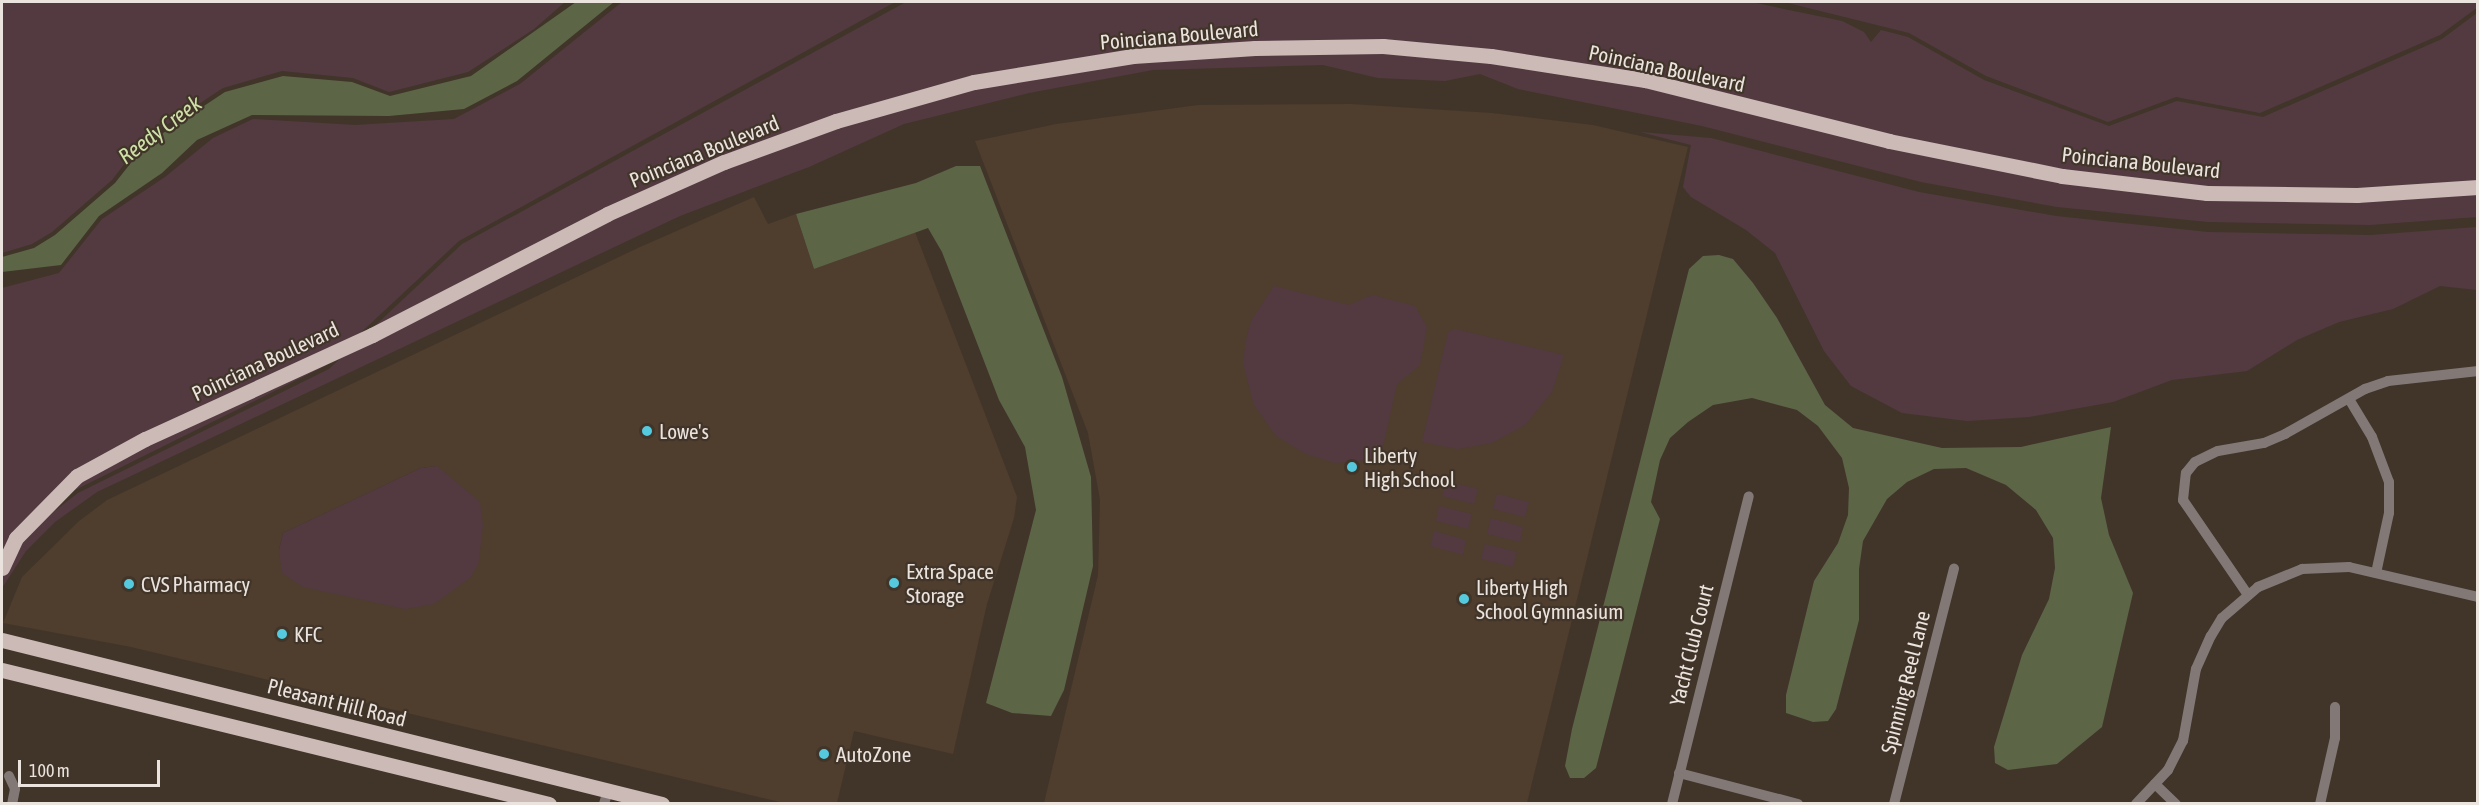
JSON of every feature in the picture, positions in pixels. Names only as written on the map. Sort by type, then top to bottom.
[{"type":"main road","name":"Poinciana Boulevard","points":[[2,568],[16,538],[77,476],[145,439],[372,335],[607,214],[724,162],[836,121],[974,82],[1132,56],[1256,48],[1383,46],[1480,55],[1645,80],[1889,141],[2062,176],[2207,193],[2357,195],[2478,187]]},
{"type":"main road","name":"Pleasant Hill Road","points":[[2,640],[606,797],[662,804]]},
{"type":"main road","points":[[2,670],[549,804]]},
{"type":"street","points":[[2248,595],[2189,513],[2183,500],[2187,473],[2206,455],[2264,443],[2388,381],[2478,371]]},
{"type":"street","points":[[2349,399],[2372,437],[2389,483],[2390,513],[2376,573]]},
{"type":"street","name":"Yacht Club Court","points":[[1672,804],[1749,496]]},
{"type":"street","points":[[2136,804],[2155,784],[2183,741],[2201,655],[2222,618],[2248,595],[2279,577],[2302,569],[2349,567],[2478,597]]},
{"type":"street","name":"Spinning Reel Lane","points":[[1894,804],[1954,569]]},
{"type":"street","points":[[2320,804],[2336,738],[2335,707]]},
{"type":"street","points":[[1679,773],[1798,804]]},
{"type":"street","points":[[9,776],[15,789],[12,804]]},
{"type":"street","points":[[2155,784],[2176,804]]},
{"type":"shaded area","points":[[2,2],[565,2],[534,29],[468,72],[389,92],[353,78],[282,71],[223,88],[141,142],[112,180],[52,232],[32,244],[2,253]]},
{"type":"shaded area","points":[[576,2],[614,2],[517,81],[464,109],[389,116],[252,115],[197,140],[162,173],[99,216],[61,265],[2,272],[2,257],[34,248],[55,235],[115,183],[145,145],[225,92],[283,76],[352,82],[390,96],[471,76]]},
{"type":"shaded area","points":[[622,2],[895,2],[459,241],[325,366],[75,490],[35,520],[2,562],[2,288],[59,273],[102,219],[165,177],[213,138],[253,119],[355,125],[454,119],[520,84]]},
{"type":"shaded area","points":[[906,2],[1751,2],[1842,21],[1864,32],[1871,42],[1881,30],[1908,37],[1984,80],[2109,126],[2177,101],[2263,117],[2442,39],[2477,13],[2477,217],[2370,225],[2208,222],[2057,207],[1921,182],[1702,126],[1518,89],[1480,74],[1445,81],[1378,78],[1323,65],[1153,70],[1029,93],[904,124],[809,167],[680,216],[97,492],[55,522],[26,551],[2,588],[2,569],[39,523],[78,493],[329,369],[462,244]]},
{"type":"shaded area","points":[[1784,2],[2477,2],[2478,7],[2440,35],[2260,113],[2176,97],[2108,122],[1986,76],[1909,33]]},
{"type":"shaded area","name":"Liberty High School","points":[[1351,104],[1492,113],[1593,125],[1688,147],[1527,803],[1044,803],[1098,575],[1100,500],[1088,433],[975,141],[1056,124],[1198,105]]},
{"type":"shaded area","points":[[1640,132],[1711,138],[1919,192],[2056,216],[2208,232],[2371,235],[2477,227],[2477,290],[2440,286],[2393,309],[2339,322],[2297,340],[2247,371],[2172,380],[2113,402],[2029,417],[1967,421],[1902,413],[1851,386],[1824,351],[1775,253],[1746,230],[1691,197],[1683,187],[1691,145]]},
{"type":"shaded area","points":[[956,166],[980,166],[1062,377],[1091,477],[1093,566],[1064,690],[1051,716],[1012,713],[986,703],[1036,510],[1025,447],[999,400],[942,252],[928,228],[814,269],[796,214],[916,183]]},
{"type":"shaded area","points":[[754,197],[768,224],[796,214],[814,269],[915,232],[1017,497],[1014,518],[987,604],[953,754],[854,731],[837,803],[784,803],[131,647],[3,623],[22,577],[79,521],[107,500],[640,247]],"holes":[[[437,466],[279,550],[283,533],[421,468]]]},
{"type":"shaded area","points":[[1719,255],[1733,259],[1753,283],[1777,318],[1825,405],[1853,428],[1942,448],[2021,447],[2111,427],[2101,498],[2109,535],[2133,593],[2102,727],[2057,764],[2008,770],[1995,763],[1994,747],[2022,655],[2049,599],[2055,568],[2053,538],[2036,510],[2006,485],[1966,468],[1934,469],[1907,482],[1887,499],[1863,541],[1859,569],[1859,620],[1836,709],[1828,721],[1813,722],[1786,713],[1786,695],[1814,581],[1838,543],[1848,515],[1849,488],[1842,458],[1818,426],[1797,410],[1752,398],[1713,405],[1670,438],[1660,460],[1651,502],[1660,519],[1596,768],[1584,778],[1570,778],[1565,766],[1572,729],[1689,269],[1703,256]]},
{"type":"shaded area","points":[[1274,286],[1349,305],[1372,295],[1415,306],[1427,327],[1420,365],[1397,384],[1380,459],[1335,463],[1306,454],[1276,436],[1254,405],[1243,363],[1246,340],[1251,321]]},
{"type":"shaded area","points":[[1455,329],[1564,355],[1552,392],[1525,425],[1492,443],[1457,449],[1422,442],[1448,332]]},
{"type":"shaded area","points":[[437,466],[480,502],[483,526],[478,565],[470,578],[434,604],[405,609],[303,587],[282,573],[279,550],[283,533],[421,468]]},
{"type":"shaded area","points":[[1446,481],[1478,489],[1474,504],[1442,496]]},
{"type":"shaded area","points":[[1497,494],[1529,502],[1525,517],[1493,509]]},
{"type":"shaded area","points":[[1439,506],[1472,514],[1468,529],[1436,521]]},
{"type":"shaded area","points":[[1491,518],[1523,527],[1520,542],[1487,534]]},
{"type":"shaded area","points":[[1434,531],[1466,540],[1463,555],[1430,546]]},
{"type":"shaded area","points":[[1485,544],[1517,552],[1513,567],[1481,559]]},
{"type":"place","name":"Lowe's","points":[[647,431]]},
{"type":"place","name":"Liberty High School","points":[[1352,467]]},
{"type":"place","name":"Extra Space Storage","points":[[894,583]]},
{"type":"place","name":"CVS Pharmacy","points":[[129,584]]},
{"type":"place","name":"Liberty High School Gymnasium","points":[[1464,599]]},
{"type":"place","name":"KFC","points":[[282,634]]},
{"type":"place","name":"AutoZone","points":[[824,754]]},
{"type":"water label","name":"Reedy Creek","points":[[160,130]]}]
